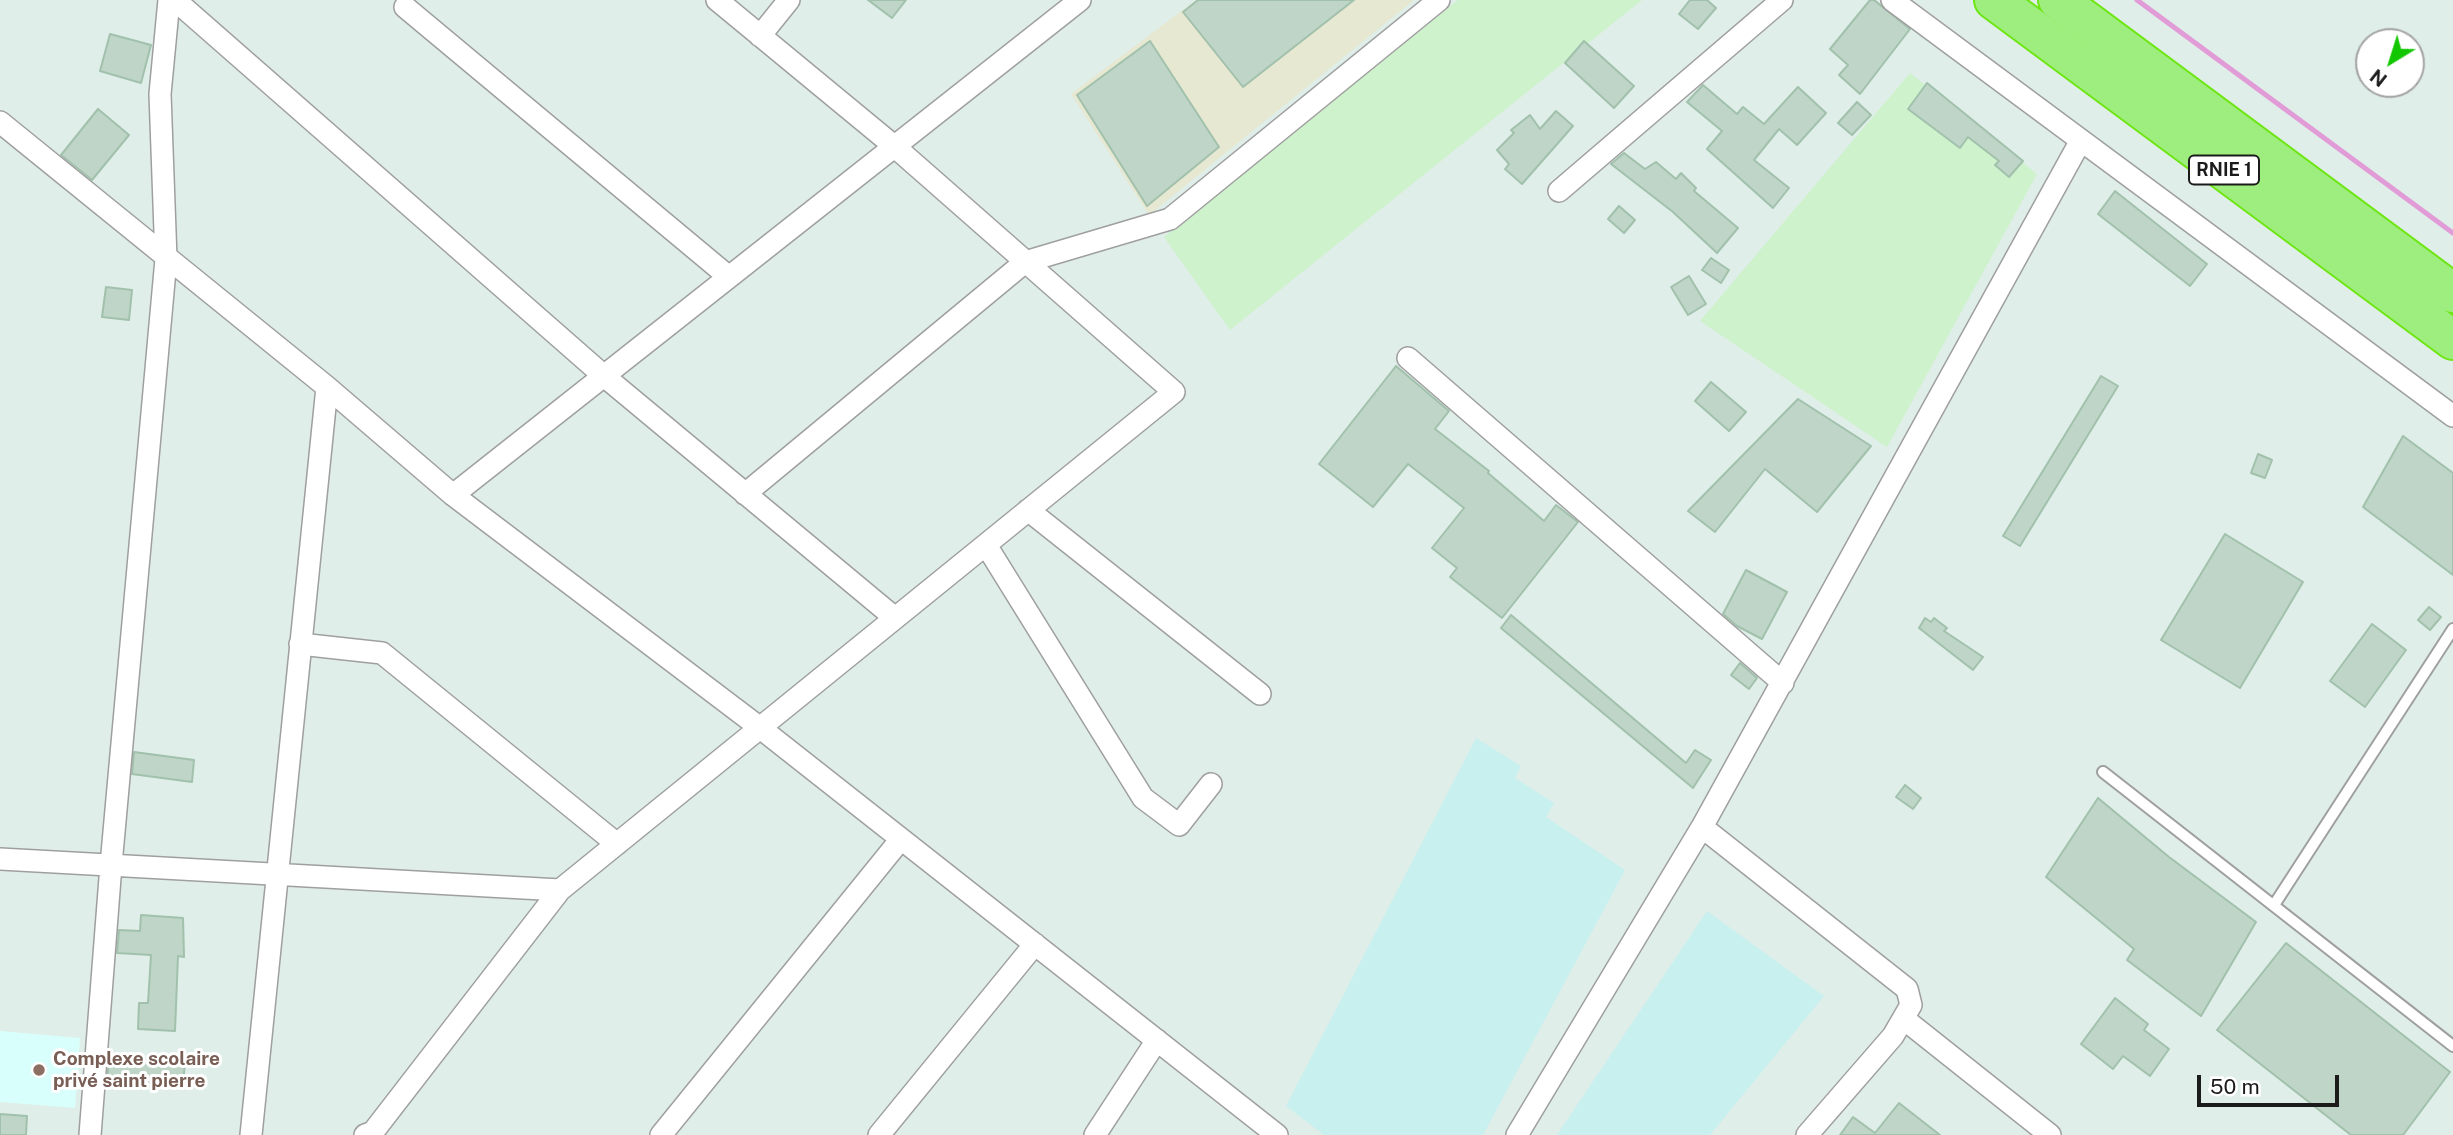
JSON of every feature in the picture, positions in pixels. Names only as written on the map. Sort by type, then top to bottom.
[{"type":"highway","name":"RNIE 1","points":[[1994,0],[2453,340]]},
{"type":"highway","name":"RNIE 1","points":[[2057,0],[2453,293]]},
{"type":"street","points":[[90,1135],[111,865],[166,259],[160,94],[169,0]]},
{"type":"street","points":[[176,0],[604,376],[895,618]]},
{"type":"street","points":[[365,1135],[373,1132],[560,890],[1174,392],[894,146],[717,0]]},
{"type":"street","points":[[760,36],[789,0]]},
{"type":"street","points":[[745,494],[1025,262],[1170,219],[1439,0]]},
{"type":"street","points":[[1559,191],[1782,0]]},
{"type":"street","points":[[1892,0],[2453,416]]},
{"type":"street","points":[[453,495],[1074,2]]},
{"type":"street","points":[[405,7],[729,277]]},
{"type":"street","points":[[0,122],[327,387],[453,495],[759,727],[1277,1135]]},
{"type":"street","points":[[1517,1135],[1702,827],[2080,142]]},
{"type":"street","points":[[1408,358],[1783,683]]},
{"type":"street","points":[[251,1135],[327,387]]},
{"type":"street","points":[[1028,510],[1260,694]]},
{"type":"street","points":[[986,545],[1143,798],[1179,825],[1210,784]]},
{"type":"street","points":[[300,644],[382,653],[617,844]]},
{"type":"street","points":[[1702,827],[1907,989],[1911,1005],[1904,1020],[1807,1135]]},
{"type":"street","points":[[661,1135],[901,839]]},
{"type":"street","points":[[0,859],[560,890]]},
{"type":"street","points":[[879,1135],[1035,944]]},
{"type":"street","points":[[1904,1020],[2050,1135]]},
{"type":"street","points":[[1095,1135],[1157,1040]]},
{"type":"lane","points":[[2274,905],[2453,629]]},
{"type":"lane","points":[[2103,772],[2453,1046]]},
{"type":"shaded area","points":[[1196,0],[1414,0],[1149,215],[1071,94]]},
{"type":"shaded area","points":[[1458,0],[1642,0],[1230,330],[1164,237]]},
{"type":"shaded area","points":[[1910,73],[2037,174],[1887,447],[1700,321]]},
{"type":"shaded area","points":[[1476,738],[1521,766],[1515,778],[1554,803],[1546,817],[1625,870],[1483,1135],[1324,1135],[1286,1106]]},
{"type":"shaded area","points":[[1707,911],[1824,996],[1710,1135],[1557,1135]]},
{"type":"shaded area","name":"Complexe scolaire privé saint pierre","points":[[0,1031],[80,1038],[75,1108],[0,1102]]},
{"type":"building","points":[[868,0],[906,0],[892,18]]},
{"type":"building","points":[[1198,0],[1354,0],[1243,87],[1183,12]]},
{"type":"building","points":[[1690,0],[1707,0],[1716,8],[1698,29],[1679,14]]},
{"type":"building","points":[[1870,0],[1874,0],[1910,29],[1860,94],[1839,75],[1848,65],[1830,49]]},
{"type":"building","points":[[110,34],[151,45],[141,83],[100,71]]},
{"type":"building","points":[[1150,41],[1219,147],[1147,206],[1077,95]]},
{"type":"building","points":[[1584,41],[1634,86],[1614,108],[1565,63]]},
{"type":"building","points":[[1927,83],[2023,161],[2009,177],[1995,165],[1999,161],[1968,137],[1960,148],[1908,109]]},
{"type":"building","points":[[1703,85],[1737,114],[1743,107],[1764,124],[1798,87],[1826,113],[1797,145],[1779,129],[1754,160],[1789,188],[1773,208],[1707,149],[1722,131],[1687,102]]},
{"type":"building","points":[[1857,102],[1871,115],[1852,135],[1838,123]]},
{"type":"building","points":[[98,109],[129,135],[92,180],[61,155]]},
{"type":"building","points":[[1556,111],[1573,126],[1522,184],[1505,169],[1509,164],[1497,150],[1514,133],[1511,130],[1530,115],[1540,129]]},
{"type":"building","points":[[1624,153],[1645,169],[1656,162],[1676,179],[1681,173],[1696,188],[1694,191],[1738,228],[1717,253],[1673,212],[1611,164]]},
{"type":"building","points":[[2115,191],[2207,264],[2190,286],[2098,214]]},
{"type":"building","points":[[1619,206],[1635,220],[1624,233],[1608,219]]},
{"type":"building","points":[[1711,258],[1729,270],[1721,283],[1702,270]]},
{"type":"building","points":[[1689,276],[1706,304],[1688,315],[1671,287]]},
{"type":"building","points":[[106,287],[132,290],[129,320],[102,317]]},
{"type":"building","points":[[1396,366],[1449,411],[1435,429],[1489,471],[1488,473],[1544,521],[1556,505],[1578,522],[1502,618],[1450,577],[1457,568],[1432,548],[1464,508],[1408,464],[1373,507],[1319,464]]},
{"type":"building","points":[[2101,376],[2118,386],[2020,546],[2003,536]]},
{"type":"building","points":[[1711,382],[1746,412],[1729,431],[1695,401]]},
{"type":"building","points":[[1798,399],[1871,446],[1817,512],[1765,469],[1715,532],[1688,511]]},
{"type":"building","points":[[2403,436],[2453,473],[2453,575],[2363,507]]},
{"type":"building","points":[[2258,454],[2272,460],[2265,478],[2251,473]]},
{"type":"building","points":[[2225,534],[2303,582],[2240,688],[2161,640]]},
{"type":"building","points":[[1746,570],[1787,592],[1762,639],[1737,626],[1723,614]]},
{"type":"building","points":[[2429,607],[2441,617],[2430,630],[2418,620]]},
{"type":"building","points":[[1511,615],[1686,763],[1695,750],[1711,760],[1693,788],[1501,628]]},
{"type":"building","points":[[1925,618],[1931,622],[1934,618],[1947,628],[1944,631],[1983,657],[1973,670],[1919,628]]},
{"type":"building","points":[[2372,624],[2406,650],[2365,707],[2330,681]]},
{"type":"building","points":[[1740,663],[1757,678],[1749,689],[1731,675]]},
{"type":"building","points":[[134,752],[194,760],[192,782],[132,774]]},
{"type":"building","points":[[1905,785],[1921,798],[1913,809],[1896,797]]},
{"type":"building","points":[[2098,798],[2169,857],[2256,922],[2201,1016],[2127,960],[2134,949],[2046,877]]},
{"type":"building","points":[[141,915],[183,918],[184,957],[178,956],[175,1031],[138,1029],[139,1003],[148,1003],[151,955],[117,953],[119,930],[140,931]]},
{"type":"building","points":[[2286,943],[2450,1072],[2403,1135],[2351,1135],[2217,1030]]},
{"type":"building","points":[[2115,998],[2148,1024],[2144,1030],[2169,1049],[2150,1076],[2123,1056],[2113,1069],[2081,1044]]},
{"type":"building","points":[[109,1056],[185,1060],[183,1088],[107,1085]]},
{"type":"building","points":[[1899,1103],[1940,1135],[1840,1135],[1853,1117],[1875,1133]]},
{"type":"building","points":[[0,1114],[27,1116],[26,1135],[0,1135]]},
{"type":"waterway","points":[[2137,0],[2453,233]]},
{"type":"place","name":"Complexe scolaire privé saint pierre","points":[[39,1070]]}]
